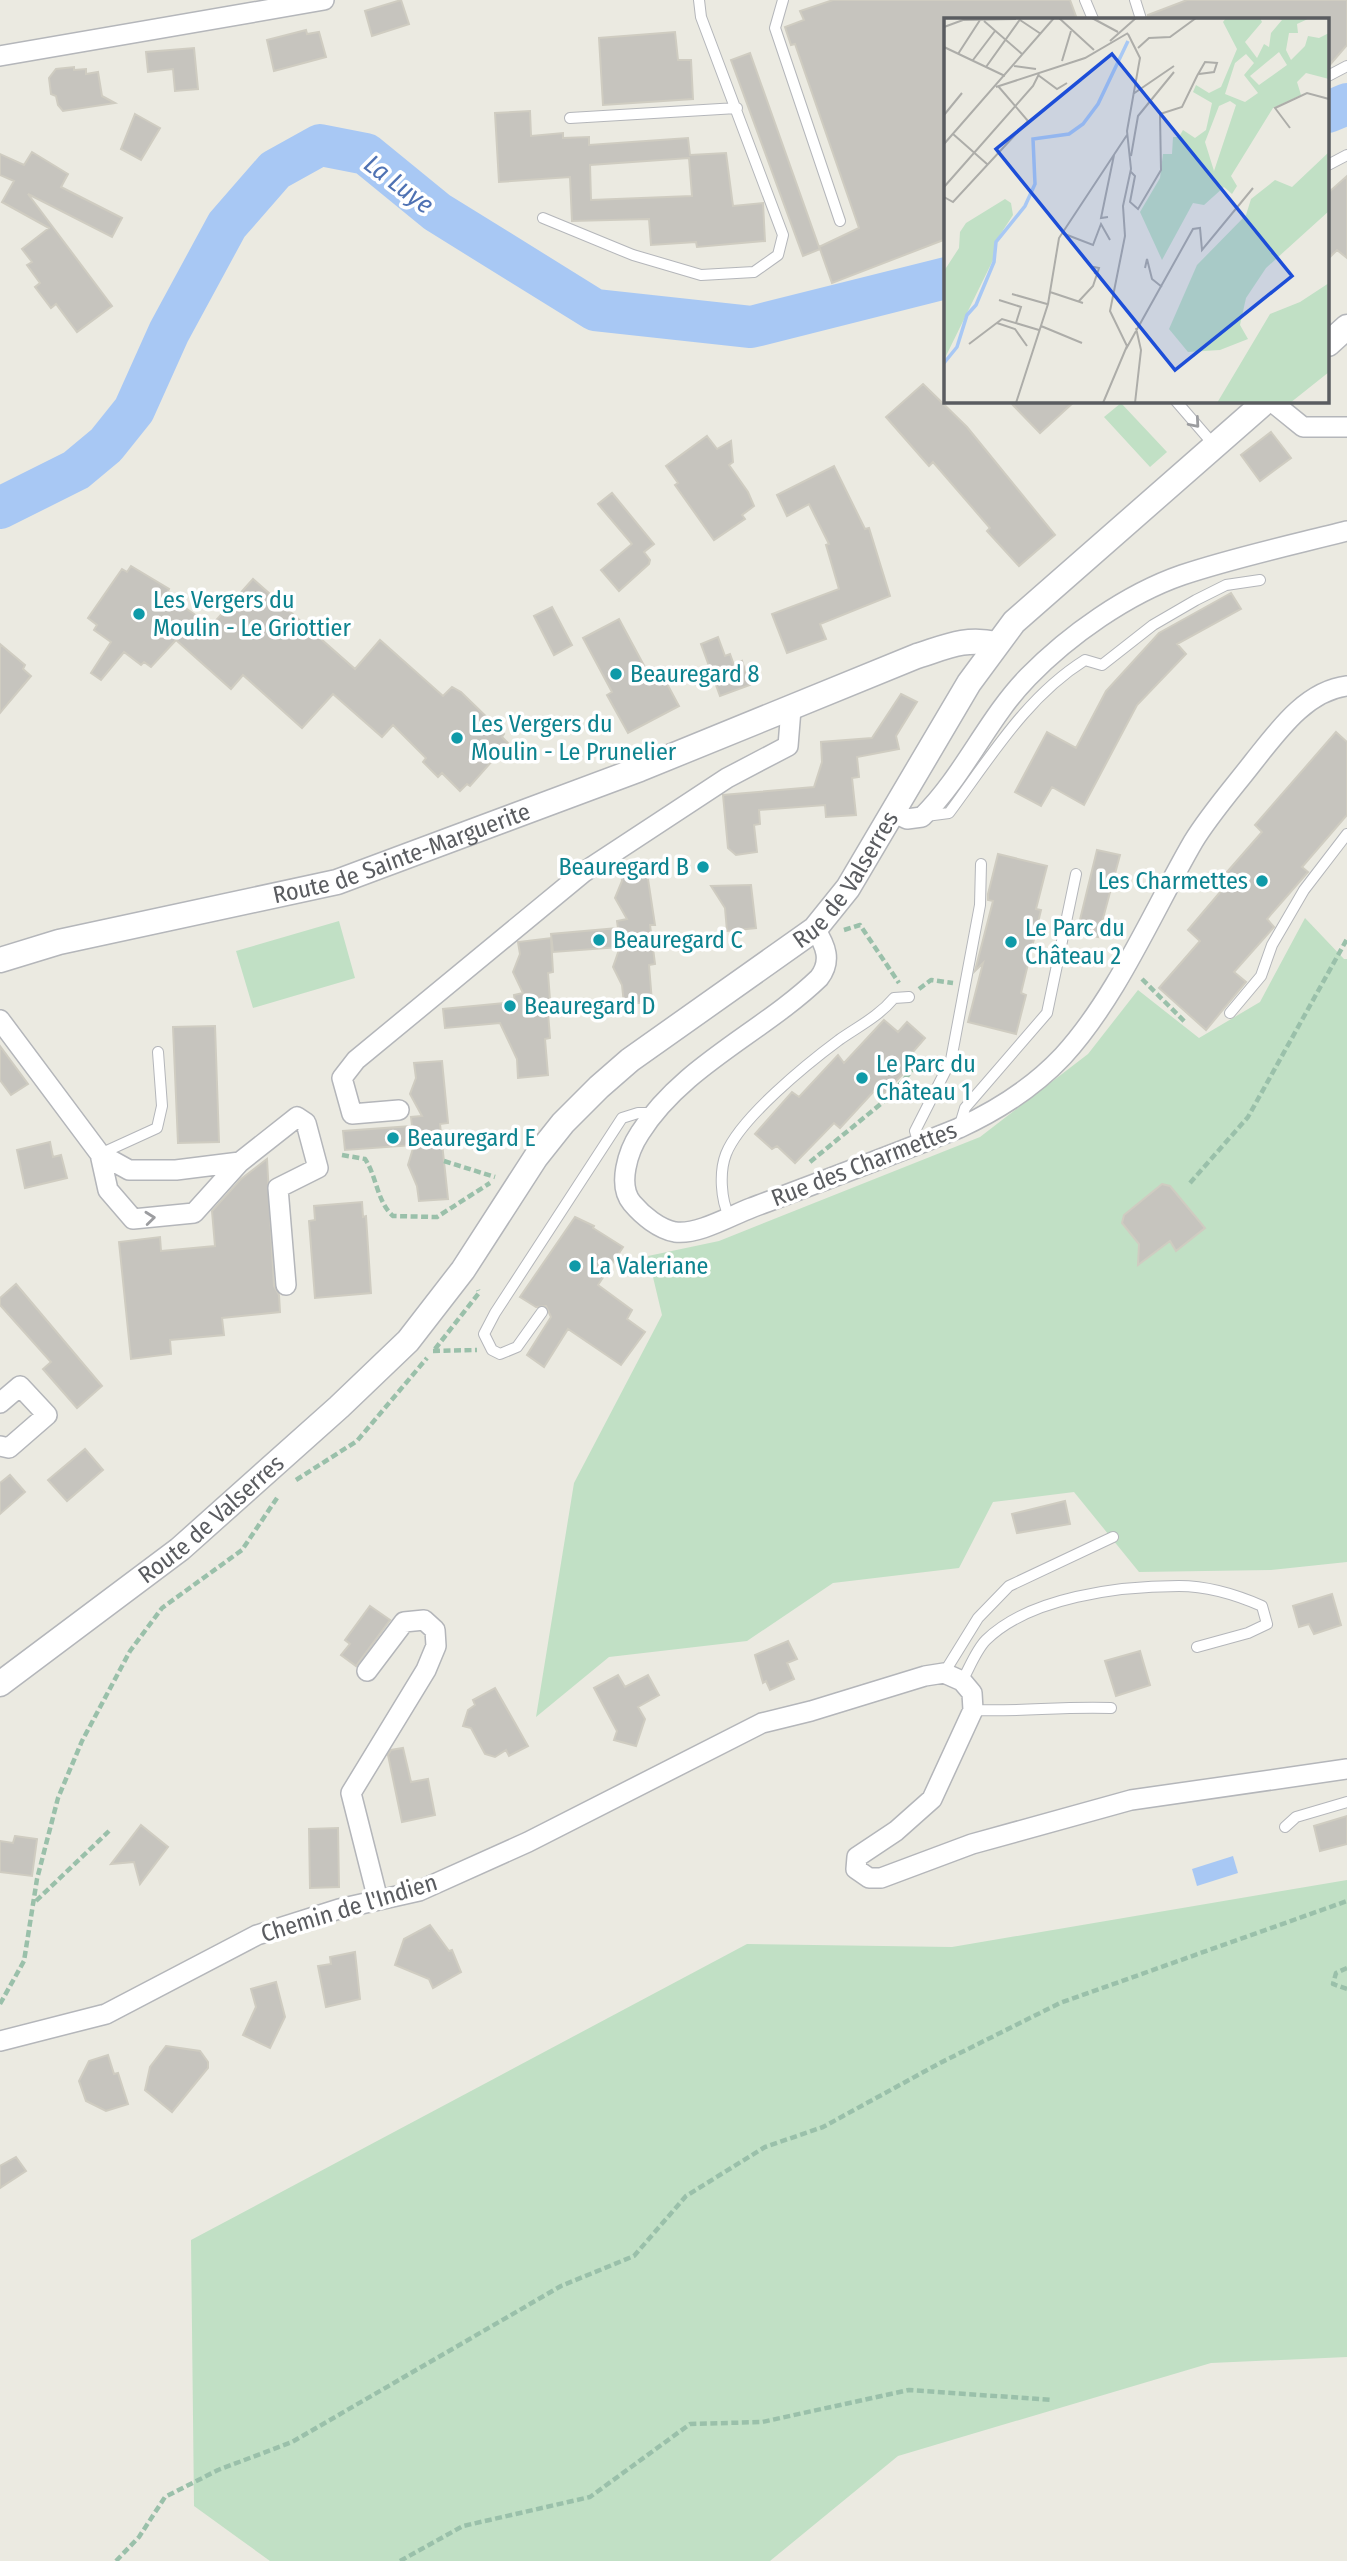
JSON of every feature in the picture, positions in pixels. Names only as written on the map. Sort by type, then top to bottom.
[{"type":"street","points":[[0,56],[324,0]]},
{"type":"street","points":[[1330,342],[1347,327]]},
{"type":"street","points":[[1261,403],[1303,427],[1347,427]]},
{"type":"street","name":"Rue de Valserres","points":[[408,1340],[463,1270],[536,1157],[563,1123],[630,1060],[815,929],[848,888],[996,644],[1037,601],[1261,403]]},
{"type":"street","points":[[892,812],[907,819],[922,817],[1000,709],[1028,677],[1099,621],[1139,595],[1181,576],[1347,531]]},
{"type":"street","name":"Route de Sainte-Marguerite","points":[[0,960],[59,942],[337,882],[791,709],[960,641],[976,640],[996,644]]},
{"type":"street","name":"Rue des Charmettes","points":[[815,929],[827,956],[825,970],[819,978],[700,1070],[655,1113],[629,1153],[625,1173],[628,1198],[649,1219],[677,1232],[729,1216],[958,1128],[994,1112],[1036,1083],[1064,1056],[1093,1019],[1195,839],[1271,739],[1309,700],[1347,686]]},
{"type":"street","points":[[399,1110],[352,1114],[342,1078],[356,1060],[584,872],[727,778],[788,746],[791,709]]},
{"type":"street","points":[[0,1020],[100,1154],[108,1190],[133,1219],[194,1213],[240,1162],[297,1117],[306,1124],[318,1168],[278,1188],[286,1285]]},
{"type":"street","points":[[100,1154],[130,1170],[176,1170],[240,1162]]},
{"type":"street","name":"Route de Valserres","points":[[0,1684],[180,1549],[339,1408],[408,1340]]},
{"type":"street","points":[[0,1403],[20,1386],[47,1415],[9,1448],[0,1446]]},
{"type":"street","points":[[367,1671],[404,1622],[424,1620],[435,1630],[436,1646],[426,1670],[351,1793],[377,1900]]},
{"type":"street","points":[[944,1673],[962,1681],[972,1693],[973,1710],[932,1799],[896,1831],[857,1857],[856,1869],[869,1878],[881,1878],[972,1844],[1131,1800],[1347,1769]]},
{"type":"street","name":"Chemin de l'Indien","points":[[0,2041],[106,2014],[257,1935],[377,1900],[419,1891],[580,1816],[762,1723],[944,1673]]},
{"type":"lane","points":[[543,218],[633,255],[701,275],[754,272],[778,255],[783,235],[701,17],[699,0]]},
{"type":"lane","points":[[783,0],[775,28],[840,221]]},
{"type":"lane","points":[[1085,0],[1093,18]]},
{"type":"lane","points":[[1135,0],[1141,18]]},
{"type":"lane","points":[[1330,75],[1347,66]]},
{"type":"lane","points":[[570,118],[737,108]]},
{"type":"lane","points":[[1330,164],[1347,155]]},
{"type":"lane","points":[[1177,402],[1215,446]]},
{"type":"lane","points":[[922,817],[949,813],[1028,708],[1055,679],[1085,660],[1101,665],[1153,625],[1226,585],[1260,580]]},
{"type":"lane","points":[[1230,1013],[1261,976],[1272,945],[1304,890],[1347,834]]},
{"type":"lane","points":[[919,1144],[915,1131],[951,1060],[980,905],[981,864]]},
{"type":"lane","points":[[958,1128],[965,1108],[1047,1013],[1076,874]]},
{"type":"lane","points":[[729,1216],[722,1201],[726,1154],[756,1111],[838,1041],[880,1015],[894,998],[909,997]]},
{"type":"lane","points":[[100,1154],[157,1128],[162,1106],[158,1052]]},
{"type":"lane","points":[[542,1312],[517,1348],[500,1354],[492,1350],[484,1334],[495,1313],[622,1118],[638,1113],[655,1113]]},
{"type":"lane","points":[[944,1673],[978,1618],[1009,1586],[1113,1537]]},
{"type":"lane","points":[[962,1681],[985,1640],[1015,1619],[1044,1605],[1118,1590],[1181,1586],[1239,1596],[1262,1606],[1267,1625],[1196,1647]]},
{"type":"lane","points":[[973,1710],[1023,1712],[1069,1707],[1111,1708]]},
{"type":"lane","points":[[1285,1827],[1296,1817],[1347,1802]]},
{"type":"path","points":[[840,931],[860,925],[898,983]]},
{"type":"path","points":[[1190,1183],[1248,1117],[1347,939]]},
{"type":"path","points":[[1134,971],[1185,1022]]},
{"type":"path","points":[[801,1170],[888,1098],[921,1060]]},
{"type":"path","points":[[342,1155],[365,1159],[374,1174],[384,1208],[393,1216],[437,1217],[500,1178],[479,1174],[444,1161]]},
{"type":"path","points":[[0,2004],[24,1961],[37,1879],[58,1798],[82,1741],[130,1651],[162,1608],[242,1550],[285,1487],[357,1441],[479,1293],[475,1280],[463,1270]]},
{"type":"path","points":[[433,1351],[492,1350]]},
{"type":"path","points":[[35,1902],[109,1831]]},
{"type":"path","points":[[116,2561],[138,2537],[165,2497],[218,2470],[292,2442],[561,2286],[634,2256],[686,2196],[765,2147],[834,2122],[940,2063],[1060,2003],[1347,1901]]},
{"type":"path","points":[[1347,1968],[1336,1973],[1333,1984],[1347,1989]]},
{"type":"path","points":[[400,2561],[463,2526],[590,2497],[690,2424],[762,2422],[909,2390],[1053,2400]]},
{"type":"green space","points":[[1121,403],[1167,452],[1150,467],[1104,417]]},
{"type":"green space","points":[[1305,918],[1347,959],[1347,1562],[1271,1570],[1139,1572],[1074,1492],[993,1502],[959,1568],[833,1583],[747,1641],[609,1657],[536,1717],[574,1483],[662,1315],[648,1256],[719,1241],[980,1137],[1088,1054],[1138,990],[1199,1038],[1260,1002]]},
{"type":"green space","points":[[339,921],[355,978],[253,1008],[236,951]]},
{"type":"green space","points":[[1347,1880],[1347,2357],[1211,2363],[898,2456],[770,2561],[270,2561],[194,2506],[191,2240],[747,1944],[952,1947]]},
{"type":"water","points":[[1233,1856],[1238,1873],[1197,1886],[1192,1869]]},
{"type":"building","points":[[401,0],[409,24],[372,36],[365,11]]},
{"type":"building","points":[[833,0],[1070,0],[1077,18],[944,18],[944,240],[832,283],[820,249],[803,256],[731,60],[750,53],[819,247],[859,228],[795,44],[791,45],[785,27],[804,20],[800,11]]},
{"type":"building","points":[[1187,0],[1347,0],[1347,45],[1330,65],[1330,18],[1148,18],[1148,15]]},
{"type":"building","points":[[306,30],[307,34],[319,32],[326,57],[274,71],[267,40]]},
{"type":"building","points":[[675,32],[678,60],[691,60],[693,99],[603,105],[599,38]]},
{"type":"building","points":[[194,48],[198,89],[175,91],[173,69],[148,72],[146,52]]},
{"type":"building","points":[[74,67],[74,70],[86,69],[86,74],[98,72],[102,96],[115,103],[63,111],[56,96],[51,94],[49,78],[56,69]]},
{"type":"building","points":[[530,111],[531,136],[563,133],[563,138],[589,137],[589,145],[688,138],[690,155],[726,153],[733,206],[763,203],[765,241],[697,247],[696,242],[651,245],[649,219],[572,221],[570,177],[499,182],[495,113]],"holes":[[[689,158],[692,196],[591,200],[590,165]]]},
{"type":"building","points":[[135,114],[160,128],[141,160],[121,149]]},
{"type":"building","points":[[32,152],[68,174],[61,187],[122,218],[112,237],[28,194],[112,306],[77,332],[56,304],[51,308],[35,287],[40,283],[27,265],[32,262],[22,249],[49,228],[2,202],[14,181],[0,175],[0,154],[24,165]]},
{"type":"building","points":[[1347,176],[1347,258],[1337,250],[1330,257],[1330,191]]},
{"type":"building","points":[[923,384],[967,427],[1055,535],[1019,566],[987,531],[990,528],[933,462],[929,466],[886,417]]},
{"type":"building","points":[[1010,402],[1074,402],[1040,433]]},
{"type":"building","points":[[1271,432],[1291,458],[1260,481],[1241,455]]},
{"type":"building","points":[[707,436],[717,449],[731,441],[733,462],[729,465],[748,492],[754,506],[742,515],[745,519],[714,540],[675,485],[678,483],[666,466]]},
{"type":"building","points":[[834,466],[865,529],[869,528],[890,596],[820,624],[826,639],[787,653],[772,614],[839,589],[826,545],[829,544],[809,504],[787,516],[777,495]]},
{"type":"building","points":[[612,493],[654,544],[644,552],[650,560],[649,564],[619,591],[601,570],[632,544],[598,504]]},
{"type":"building","points":[[131,566],[169,589],[168,591],[180,600],[177,602],[211,626],[253,579],[355,669],[380,640],[443,696],[452,687],[461,692],[504,734],[502,737],[508,743],[470,786],[467,784],[460,791],[442,773],[438,777],[423,762],[426,758],[393,725],[382,737],[333,694],[302,728],[243,675],[231,689],[176,640],[151,667],[144,662],[141,665],[124,652],[101,680],[91,673],[111,642],[94,630],[97,625],[88,618],[122,569],[127,572]]},
{"type":"building","points":[[1231,593],[1241,609],[1177,644],[1186,654],[1137,705],[1084,805],[1052,787],[1041,806],[1015,792],[1047,732],[1076,748],[1106,691],[1159,633]]},
{"type":"building","points":[[552,607],[572,645],[554,655],[534,616]]},
{"type":"building","name":"Beauregard 8","points":[[619,619],[648,673],[658,667],[679,706],[628,733],[607,695],[612,692],[583,638]]},
{"type":"building","points":[[718,637],[725,656],[730,654],[734,665],[742,661],[750,685],[720,696],[701,644]]},
{"type":"building","points":[[0,644],[25,665],[23,669],[31,676],[0,713]]},
{"type":"building","points":[[901,694],[917,702],[896,736],[899,749],[857,757],[859,777],[852,778],[856,815],[826,817],[825,805],[759,810],[760,824],[754,825],[757,852],[736,855],[728,848],[723,795],[814,787],[822,762],[821,742],[872,738]]},
{"type":"building","name":"Les Charmettes","points":[[1336,732],[1347,742],[1347,815],[1302,867],[1308,872],[1267,919],[1274,927],[1234,972],[1246,982],[1206,1030],[1159,988],[1200,941],[1188,930],[1227,884],[1221,879],[1262,832],[1255,825]]},
{"type":"building","points":[[1097,850],[1120,855],[1098,937],[1077,932]]},
{"type":"building","name":"Le Parc du Château 2","points":[[998,854],[1047,866],[1036,909],[1041,910],[1021,993],[1026,995],[1016,1034],[968,1022],[983,963],[975,971],[993,901],[988,900],[988,894]]},
{"type":"building","name":"Beauregard C","points":[[646,866],[655,925],[650,925],[655,964],[649,965],[652,1002],[624,1004],[622,985],[613,967],[620,947],[553,952],[551,934],[618,928],[617,921],[627,919],[615,898],[622,881],[621,868]]},
{"type":"building","points":[[751,885],[756,928],[727,931],[725,908],[711,886]]},
{"type":"building","name":"Beauregard D","points":[[551,938],[553,972],[548,973],[550,1000],[547,1000],[550,1038],[545,1039],[548,1075],[518,1078],[517,1059],[500,1023],[445,1028],[443,1009],[515,1002],[514,995],[523,993],[513,972],[520,954],[518,942]]},
{"type":"building","name":"Le Parc du Château 1","points":[[884,1020],[898,1032],[907,1022],[925,1038],[912,1053],[917,1059],[882,1096],[875,1090],[840,1128],[834,1123],[795,1163],[777,1146],[772,1149],[755,1134],[792,1092],[799,1097],[838,1055],[844,1063]]},
{"type":"building","points":[[215,1026],[219,1142],[178,1143],[173,1027]]},
{"type":"building","points":[[0,1046],[28,1084],[11,1095],[0,1080]]},
{"type":"building","name":"Beauregard E","points":[[442,1061],[448,1123],[440,1124],[448,1199],[419,1201],[417,1186],[408,1165],[414,1145],[345,1150],[343,1131],[412,1126],[411,1117],[422,1116],[410,1094],[416,1078],[414,1063]]},
{"type":"building","points":[[50,1142],[53,1157],[61,1155],[67,1178],[25,1188],[17,1150]]},
{"type":"building","points":[[267,1159],[274,1286],[279,1295],[280,1312],[222,1318],[224,1335],[170,1340],[171,1354],[131,1359],[119,1242],[160,1237],[161,1251],[215,1246],[212,1211],[241,1179]]},
{"type":"building","points":[[1162,1184],[1170,1186],[1205,1228],[1176,1251],[1170,1241],[1138,1265],[1139,1244],[1122,1223],[1124,1215]]},
{"type":"building","points":[[362,1202],[363,1217],[366,1216],[371,1293],[315,1298],[309,1221],[315,1220],[314,1206]]},
{"type":"building","name":"La Valeriane","points":[[575,1217],[594,1226],[593,1228],[623,1247],[598,1285],[632,1310],[627,1319],[645,1332],[621,1365],[568,1329],[544,1367],[527,1355],[551,1317],[546,1306],[536,1307],[520,1297]]},
{"type":"building","points":[[16,1284],[102,1386],[77,1408],[43,1369],[51,1362],[0,1305],[0,1298]]},
{"type":"building","points":[[85,1449],[103,1470],[67,1501],[48,1480]]},
{"type":"building","points":[[10,1475],[25,1492],[0,1514],[0,1483]]},
{"type":"building","points":[[1065,1501],[1070,1524],[1017,1533],[1012,1514]]},
{"type":"building","points":[[1332,1594],[1341,1625],[1314,1634],[1309,1624],[1299,1627],[1293,1606]]},
{"type":"building","points":[[370,1606],[390,1620],[356,1666],[341,1655],[350,1644],[345,1640]]},
{"type":"building","points":[[788,1641],[797,1659],[787,1663],[794,1679],[770,1690],[766,1681],[763,1683],[755,1655]]},
{"type":"building","points":[[1140,1651],[1150,1685],[1116,1696],[1105,1661]]},
{"type":"building","points":[[618,1675],[625,1687],[648,1675],[659,1695],[638,1707],[645,1719],[636,1746],[614,1740],[617,1731],[594,1688]]},
{"type":"building","points":[[495,1688],[528,1746],[509,1756],[506,1750],[495,1757],[485,1754],[471,1728],[463,1726],[468,1710],[475,1705],[473,1700]]},
{"type":"building","points":[[403,1748],[411,1782],[428,1779],[435,1815],[402,1822],[388,1755],[391,1750]]},
{"type":"building","points":[[1347,1816],[1347,1844],[1320,1851],[1314,1826]]},
{"type":"building","points":[[141,1825],[168,1847],[140,1884],[134,1862],[111,1864]]},
{"type":"building","points":[[338,1828],[339,1887],[310,1888],[309,1829]]},
{"type":"building","points":[[15,1836],[37,1839],[32,1876],[0,1872],[0,1841],[13,1843]]},
{"type":"building","points":[[430,1925],[449,1951],[452,1950],[461,1972],[433,1988],[429,1979],[395,1965],[404,1939]]},
{"type":"building","points":[[355,1952],[360,1999],[326,2007],[318,1966],[331,1964],[330,1957]]},
{"type":"building","points":[[276,1982],[285,2017],[270,2048],[243,2035],[256,2007],[251,1989]]},
{"type":"building","points":[[166,2046],[200,2051],[208,2062],[208,2068],[172,2112],[145,2090],[150,2067]]},
{"type":"building","points":[[108,2055],[114,2074],[118,2073],[128,2104],[106,2111],[86,2101],[79,2081],[89,2061]]},
{"type":"building","points":[[16,2157],[26,2171],[0,2188],[0,2166]]},
{"type":"waterway","name":"La Luye","points":[[1330,111],[1347,104]]},
{"type":"waterway","name":"La Luye","points":[[0,508],[76,470],[106,445],[134,410],[169,332],[227,225],[275,170],[320,145],[366,154],[437,212],[595,310],[751,327],[944,279]]},
{"type":"place","name":"Les Vergers du Moulin - Le Griottier","points":[[139,614]]},
{"type":"place","name":"Beauregard 8","points":[[616,674]]},
{"type":"place","name":"Les Vergers du Moulin - Le Prunelier","points":[[457,738]]},
{"type":"place","name":"Beauregard B","points":[[703,867]]},
{"type":"place","name":"Les Charmettes","points":[[1262,881]]},
{"type":"place","name":"Beauregard C","points":[[599,940]]},
{"type":"place","name":"Le Parc du Château 2","points":[[1011,942]]},
{"type":"place","name":"Beauregard D","points":[[510,1006]]},
{"type":"place","name":"Le Parc du Château 1","points":[[862,1078]]},
{"type":"place","name":"Beauregard E","points":[[393,1138]]},
{"type":"place","name":"La Valeriane","points":[[575,1266]]}]
